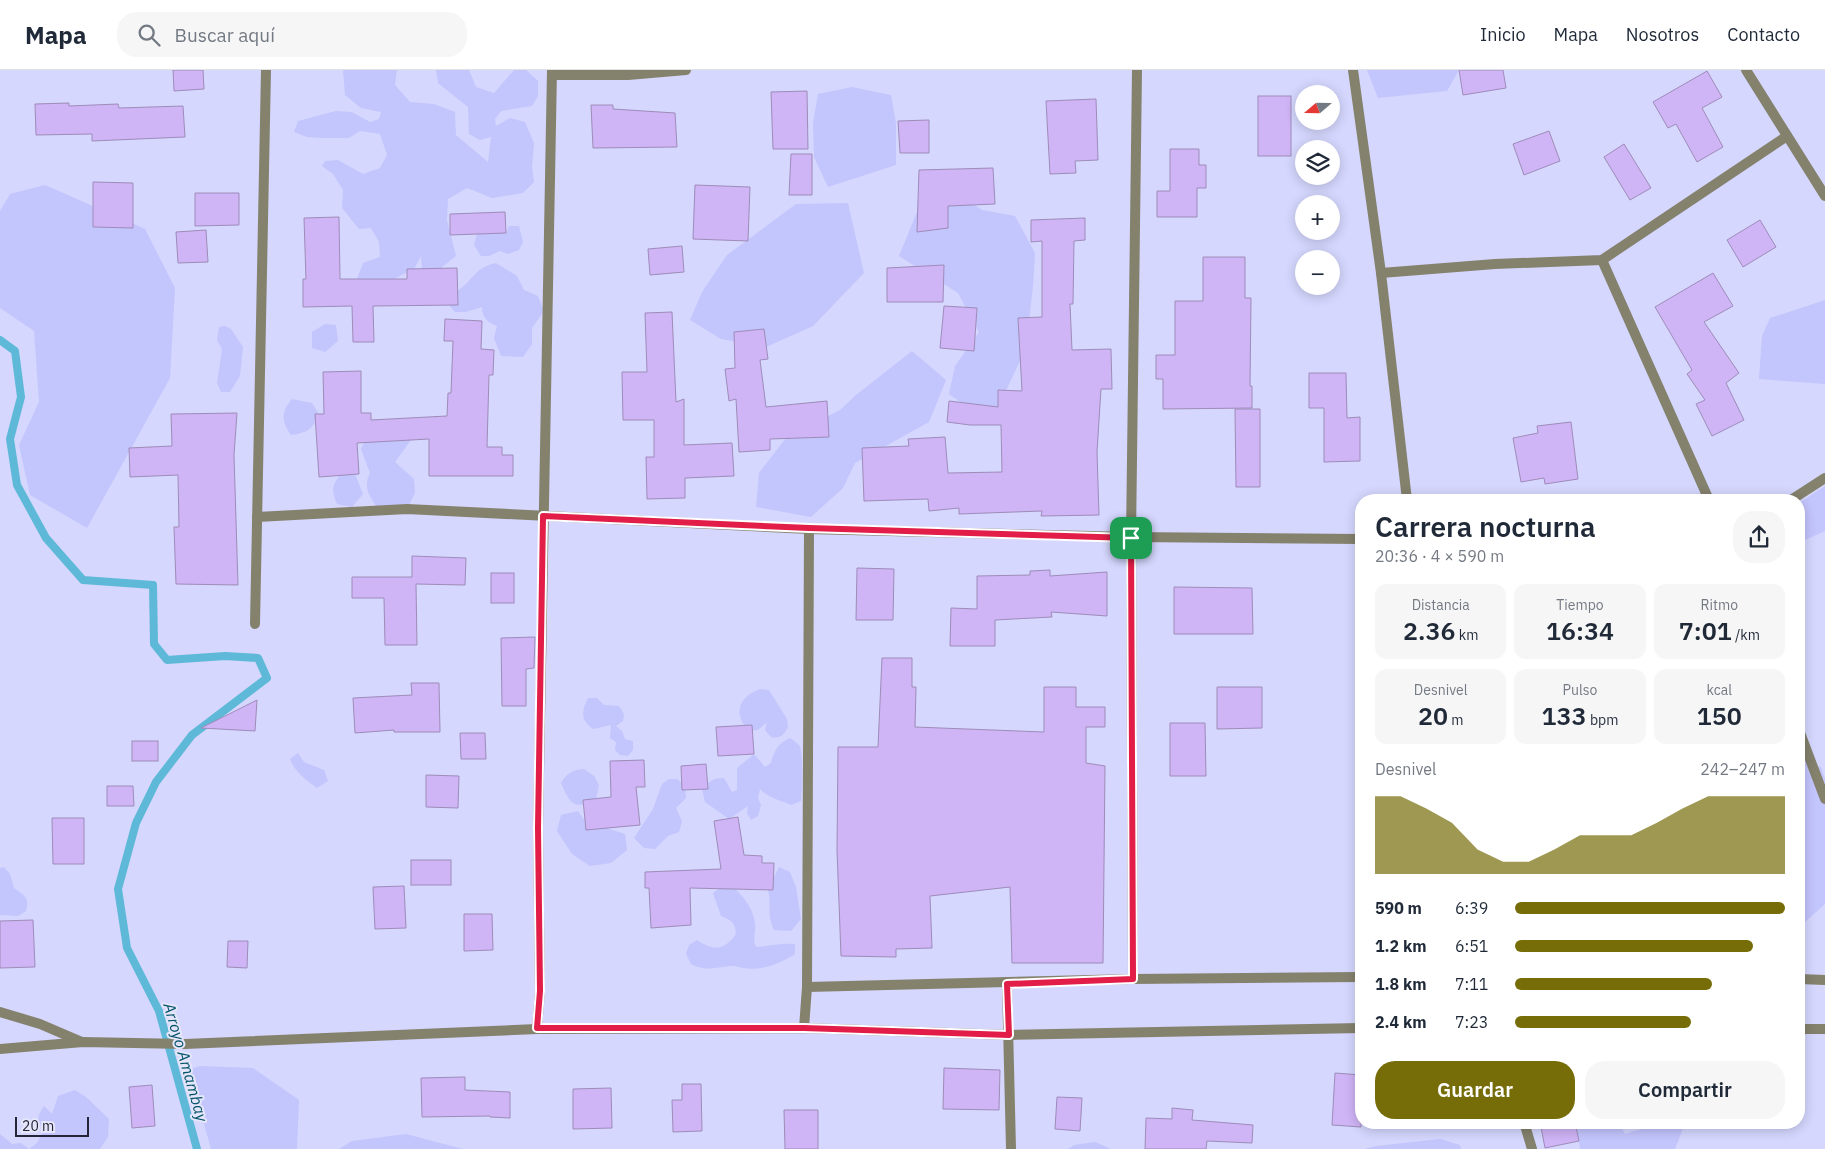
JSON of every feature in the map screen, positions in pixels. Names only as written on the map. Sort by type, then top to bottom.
[{"type":"street","points":[[255,624],[266,70]]},
{"type":"street","points":[[537,1028],[540,991],[538,828],[552,72],[628,75],[686,70]]},
{"type":"street","points":[[1133,979],[1131,538],[1138,70]]},
{"type":"street","points":[[1352,70],[1381,273],[1406,494]]},
{"type":"street","points":[[1746,70],[1825,196]]},
{"type":"street","points":[[1381,273],[1495,264],[1602,260],[1787,136]]},
{"type":"street","points":[[1602,260],[1706,494]]},
{"type":"street","points":[[1800,494],[1825,478]]},
{"type":"street","points":[[257,517],[407,509],[809,528],[1131,538],[1355,539]]},
{"type":"street","points":[[804,1028],[807,987],[809,528]]},
{"type":"street","points":[[1805,746],[1825,799]]},
{"type":"street","points":[[807,987],[1007,984],[1133,979],[1355,977]]},
{"type":"street","points":[[1805,980],[1825,980]]},
{"type":"street","points":[[1007,984],[1011,1149]]},
{"type":"street","points":[[0,1012],[40,1024],[83,1042]]},
{"type":"street","points":[[0,1050],[83,1042],[185,1044],[537,1028],[804,1028],[1009,1035],[1355,1028]]},
{"type":"street","points":[[1805,1029],[1825,1030]]},
{"type":"street","points":[[1526,1129],[1532,1149]]},
{"type":"shaded area","points":[[343,70],[397,70],[395,85],[410,102],[434,104],[455,112],[456,135],[488,162],[491,137],[480,140],[469,134],[468,107],[438,83],[436,70],[469,70],[476,87],[494,93],[514,70],[526,70],[538,81],[538,96],[532,106],[501,111],[495,119],[496,126],[510,118],[525,122],[534,143],[532,167],[534,182],[523,193],[492,198],[467,188],[448,199],[447,220],[456,256],[441,268],[422,269],[421,256],[414,269],[373,289],[357,279],[363,263],[380,257],[379,242],[371,228],[359,229],[342,208],[343,190],[333,174],[322,166],[325,161],[338,160],[363,174],[380,168],[387,155],[380,134],[360,131],[349,138],[324,138],[307,137],[294,132],[298,121],[336,111],[352,112],[370,122],[379,119],[381,112],[361,108],[345,95]]},
{"type":"shaded area","points":[[1367,70],[1459,70],[1447,91],[1378,98]]},
{"type":"shaded area","points":[[852,87],[891,95],[896,123],[896,165],[828,187],[814,157],[813,123],[818,94]]},
{"type":"shaded area","points":[[45,185],[145,229],[175,288],[170,378],[87,528],[30,495],[19,445],[39,402],[34,331],[0,308],[0,211],[10,194]]},
{"type":"shaded area","points":[[950,189],[982,210],[1015,216],[1035,253],[1026,348],[995,414],[973,411],[949,394],[955,366],[979,332],[958,293],[899,256],[917,212]]},
{"type":"shaded area","points":[[848,203],[864,273],[813,326],[766,347],[721,339],[690,320],[702,292],[727,255],[796,204]]},
{"type":"shaded area","points":[[509,226],[519,226],[523,242],[519,250],[508,254],[500,251],[489,256],[481,256],[474,245],[477,234],[487,229],[506,233]]},
{"type":"shaded area","points":[[496,263],[517,276],[524,290],[538,296],[544,311],[532,328],[532,344],[523,357],[501,356],[494,338],[497,326],[486,319],[482,307],[466,312],[455,312],[449,305],[451,294],[464,286],[482,269]]},
{"type":"shaded area","points":[[1825,300],[1825,384],[1759,379],[1762,336],[1770,318]]},
{"type":"shaded area","points":[[325,324],[336,325],[338,341],[325,352],[312,348],[312,332]]},
{"type":"shaded area","points":[[225,326],[231,329],[243,347],[240,376],[230,392],[221,392],[217,383],[222,349],[217,340],[219,327]]},
{"type":"shaded area","points":[[912,351],[946,380],[929,422],[855,463],[843,488],[811,517],[756,507],[759,473],[786,438],[840,410]]},
{"type":"shaded area","points":[[292,399],[312,403],[319,414],[309,429],[291,435],[285,425],[284,412]]},
{"type":"shaded area","points":[[397,422],[411,440],[395,462],[414,479],[415,493],[407,509],[379,510],[368,493],[367,483],[370,473],[361,449],[371,436]]},
{"type":"shaded area","points":[[355,474],[363,494],[352,507],[337,504],[333,489],[335,482],[340,475]]},
{"type":"shaded area","points":[[1825,486],[1825,531],[1805,540],[1805,499]]},
{"type":"shaded area","points":[[760,689],[769,690],[787,719],[788,727],[779,737],[771,737],[765,730],[767,722],[758,730],[749,731],[741,718],[739,712],[743,701],[747,696]]},
{"type":"shaded area","points":[[588,698],[597,698],[604,705],[619,706],[624,714],[623,721],[616,726],[622,731],[625,739],[633,741],[633,750],[628,756],[620,755],[615,750],[616,742],[610,738],[611,725],[593,729],[586,722],[583,712]]},
{"type":"shaded area","points":[[790,738],[801,749],[801,801],[791,805],[770,797],[760,789],[758,798],[761,805],[758,816],[751,820],[747,813],[748,806],[729,819],[705,802],[702,789],[709,782],[714,779],[724,778],[732,792],[737,790],[737,768],[754,754],[765,767],[771,763],[779,745]]},
{"type":"shaded area","points":[[298,753],[304,762],[324,770],[328,781],[317,788],[301,775],[290,759]]},
{"type":"shaded area","points":[[1805,762],[1821,767],[1825,779],[1825,904],[1805,922]]},
{"type":"shaded area","points":[[584,769],[594,776],[599,785],[596,799],[583,805],[578,805],[570,800],[561,783],[570,773]]},
{"type":"shaded area","points":[[669,779],[677,779],[685,786],[686,798],[676,808],[682,821],[679,832],[668,836],[655,849],[644,848],[634,838],[653,809],[662,784]]},
{"type":"shaded area","points":[[578,811],[585,821],[625,834],[627,850],[611,863],[590,866],[572,854],[557,831],[561,815]]},
{"type":"shaded area","points":[[4,867],[10,874],[14,888],[27,900],[26,911],[18,916],[0,915],[0,868]]},
{"type":"shaded area","points":[[779,867],[790,872],[796,887],[801,919],[791,931],[774,930],[770,918],[768,890]]},
{"type":"shaded area","points":[[727,883],[741,895],[752,912],[755,924],[754,941],[756,947],[795,944],[795,954],[777,964],[764,968],[750,969],[732,966],[707,968],[691,964],[686,954],[689,945],[697,940],[708,946],[723,946],[732,940],[736,934],[732,922],[721,916],[713,893]]},
{"type":"shaded area","points":[[200,1066],[253,1068],[299,1100],[297,1149],[211,1149],[189,1070]]},
{"type":"shaded area","points":[[75,1090],[86,1097],[109,1119],[108,1137],[100,1149],[29,1149],[37,1143],[44,1130],[38,1118],[40,1113],[44,1106],[52,1114],[58,1096]]},
{"type":"shaded area","points":[[1577,1129],[1622,1129],[1625,1134],[1641,1129],[1683,1129],[1675,1149],[1580,1149]]},
{"type":"shaded area","points":[[0,1134],[12,1144],[21,1143],[29,1149],[0,1149]]},
{"type":"shaded area","points":[[406,1134],[463,1149],[339,1149],[352,1141]]},
{"type":"shaded area","points":[[1440,1139],[1460,1145],[1461,1149],[1364,1149],[1376,1146]]},
{"type":"shaded area","points":[[1095,1142],[1111,1149],[1068,1149],[1074,1145]]},
{"type":"building","points":[[173,70],[203,70],[204,89],[174,91]]},
{"type":"building","points":[[1459,70],[1503,70],[1506,88],[1463,95]]},
{"type":"building","points":[[1707,71],[1722,97],[1702,108],[1723,147],[1697,162],[1676,124],[1668,128],[1653,102]]},
{"type":"building","points":[[807,91],[808,149],[773,149],[771,92]]},
{"type":"building","points":[[1258,96],[1291,96],[1291,156],[1258,156]]},
{"type":"building","points":[[1096,99],[1098,160],[1075,161],[1076,173],[1050,174],[1046,101]]},
{"type":"building","points":[[69,103],[69,106],[118,104],[119,108],[183,106],[185,137],[92,141],[92,134],[36,135],[35,104]]},
{"type":"building","points":[[591,105],[613,105],[613,109],[675,113],[677,147],[593,148]]},
{"type":"building","points":[[929,120],[929,153],[900,153],[898,121]]},
{"type":"building","points":[[1549,131],[1560,161],[1524,175],[1513,144]]},
{"type":"building","points":[[1624,144],[1651,188],[1630,200],[1604,157]]},
{"type":"building","points":[[1170,149],[1199,149],[1199,165],[1206,165],[1206,188],[1197,188],[1197,217],[1157,217],[1157,191],[1170,191]]},
{"type":"building","points":[[791,154],[812,154],[812,195],[789,195]]},
{"type":"building","points":[[993,168],[995,204],[948,206],[948,228],[917,232],[919,170]]},
{"type":"building","points":[[93,182],[133,183],[133,228],[93,227]]},
{"type":"building","points":[[695,185],[750,187],[748,241],[693,239]]},
{"type":"building","points":[[195,193],[239,193],[239,225],[195,226]]},
{"type":"building","points":[[505,212],[506,233],[450,235],[450,214]]},
{"type":"building","points":[[339,217],[340,279],[407,279],[407,269],[457,268],[458,305],[373,306],[374,342],[353,342],[352,306],[303,307],[303,279],[306,279],[304,218]]},
{"type":"building","points":[[1085,218],[1085,240],[1074,241],[1073,304],[1070,304],[1072,350],[1111,349],[1112,389],[1101,389],[1097,452],[1099,515],[1041,516],[1042,511],[959,514],[959,508],[929,511],[928,499],[864,501],[862,448],[909,446],[908,439],[945,437],[948,473],[1002,472],[1001,425],[970,425],[947,422],[949,401],[998,407],[998,390],[1022,391],[1018,318],[1042,317],[1042,241],[1031,242],[1031,220]]},
{"type":"building","points":[[1760,220],[1776,247],[1743,267],[1727,240]]},
{"type":"building","points":[[206,230],[208,262],[178,263],[176,232]]},
{"type":"building","points":[[682,246],[684,272],[650,275],[648,249]]},
{"type":"building","points":[[1203,257],[1245,257],[1245,298],[1251,298],[1250,386],[1252,386],[1252,408],[1163,409],[1163,379],[1156,379],[1156,355],[1175,355],[1175,301],[1203,301]]},
{"type":"building","points":[[944,265],[943,302],[887,302],[887,268]]},
{"type":"building","points":[[1713,273],[1733,306],[1704,322],[1739,373],[1726,383],[1744,420],[1712,436],[1696,404],[1705,400],[1687,374],[1692,370],[1655,307]]},
{"type":"building","points":[[944,306],[977,308],[974,351],[940,348]]},
{"type":"building","points":[[672,312],[676,402],[684,399],[684,445],[732,443],[734,476],[685,478],[685,498],[647,499],[646,457],[654,457],[654,420],[623,420],[622,372],[647,372],[645,313]]},
{"type":"building","points":[[445,319],[482,321],[481,349],[494,350],[493,375],[489,375],[487,447],[502,447],[502,455],[513,455],[513,476],[429,476],[429,439],[357,443],[359,474],[319,477],[315,414],[324,414],[323,372],[361,371],[361,413],[371,413],[371,420],[447,416],[448,393],[451,393],[453,341],[444,341]]},
{"type":"building","points":[[764,329],[768,359],[760,360],[766,407],[827,401],[829,437],[770,439],[770,450],[739,452],[736,399],[729,401],[725,369],[735,368],[734,332]]},
{"type":"building","points":[[1309,373],[1346,373],[1347,418],[1360,417],[1360,461],[1324,462],[1324,408],[1309,408]]},
{"type":"building","points":[[1235,409],[1260,409],[1260,487],[1236,487]]},
{"type":"building","points":[[237,413],[234,455],[238,585],[176,584],[174,527],[179,527],[178,475],[130,477],[129,448],[172,446],[171,414]]},
{"type":"building","points":[[1571,422],[1578,479],[1545,484],[1544,478],[1521,482],[1513,438],[1538,433],[1537,426]]},
{"type":"building","points":[[412,556],[466,558],[465,585],[416,584],[417,645],[385,645],[384,598],[352,598],[352,577],[412,577]]},
{"type":"building","points":[[857,568],[894,569],[893,620],[856,620]]},
{"type":"building","points":[[1050,570],[1050,576],[1107,572],[1107,616],[1051,612],[1052,617],[995,620],[995,646],[950,646],[951,608],[977,609],[977,576],[1030,575],[1030,571]]},
{"type":"building","points":[[491,573],[514,573],[514,603],[491,603]]},
{"type":"building","points":[[1174,587],[1252,588],[1253,634],[1174,634]]},
{"type":"building","points":[[535,637],[534,668],[526,669],[526,706],[502,706],[501,638]]},
{"type":"building","points":[[882,658],[912,658],[912,687],[916,687],[915,727],[1044,732],[1044,687],[1076,687],[1076,707],[1105,707],[1105,727],[1086,727],[1086,763],[1105,766],[1103,963],[1012,963],[1010,887],[930,896],[932,948],[896,949],[896,957],[841,956],[837,850],[838,747],[878,747]]},
{"type":"building","points":[[411,683],[439,683],[440,732],[394,732],[394,730],[355,733],[353,698],[412,695]]},
{"type":"building","points":[[1217,687],[1262,687],[1262,728],[1217,729]]},
{"type":"building","points":[[257,700],[255,731],[201,728]]},
{"type":"building","points":[[1170,723],[1205,723],[1206,776],[1170,776]]},
{"type":"building","points":[[752,725],[754,754],[718,756],[716,727]]},
{"type":"building","points":[[460,733],[485,733],[486,759],[461,759]]},
{"type":"building","points":[[132,741],[158,741],[158,761],[132,761]]},
{"type":"building","points":[[644,760],[645,787],[636,787],[640,825],[586,830],[583,800],[611,797],[610,761]]},
{"type":"building","points":[[706,764],[708,789],[682,790],[681,766]]},
{"type":"building","points":[[426,775],[459,776],[458,808],[426,807]]},
{"type":"building","points":[[107,786],[133,786],[134,806],[107,806]]},
{"type":"building","points":[[738,817],[744,855],[762,856],[762,863],[774,863],[773,890],[690,888],[691,925],[651,928],[649,888],[645,888],[645,872],[721,869],[714,821]]},
{"type":"building","points":[[52,818],[84,818],[84,864],[53,864]]},
{"type":"building","points":[[411,860],[451,860],[451,885],[411,885]]},
{"type":"building","points":[[404,886],[406,928],[375,929],[373,887]]},
{"type":"building","points":[[464,914],[492,914],[493,950],[464,951]]},
{"type":"building","points":[[33,920],[35,967],[0,968],[0,921]]},
{"type":"building","points":[[228,941],[248,941],[247,968],[227,967]]},
{"type":"building","points":[[944,1068],[1000,1070],[999,1110],[943,1109]]},
{"type":"building","points":[[1335,1073],[1355,1075],[1355,1127],[1332,1125]]},
{"type":"building","points":[[465,1077],[465,1090],[510,1092],[510,1118],[490,1116],[422,1117],[421,1078]]},
{"type":"building","points":[[682,1084],[701,1084],[702,1131],[673,1132],[672,1100],[682,1100]]},
{"type":"building","points":[[152,1085],[155,1126],[132,1128],[129,1087]]},
{"type":"building","points":[[611,1088],[612,1128],[573,1129],[573,1089]]},
{"type":"building","points":[[1057,1097],[1082,1098],[1080,1131],[1055,1129]]},
{"type":"building","points":[[1172,1108],[1193,1110],[1192,1120],[1253,1125],[1252,1143],[1207,1141],[1206,1149],[1145,1149],[1146,1118],[1172,1119]]},
{"type":"building","points":[[784,1110],[818,1110],[818,1149],[785,1149]]},
{"type":"building","points":[[1541,1129],[1576,1129],[1579,1141],[1545,1148]]},
{"type":"waterway","name":"Arroyo Amambay","points":[[0,340],[15,351],[21,397],[10,439],[17,485],[46,538],[83,580],[153,585],[154,644],[167,660],[225,656],[258,658],[267,678],[192,735],[156,782],[136,823],[118,889],[127,948],[159,1011],[197,1149]]},
{"type":"route","points":[[543,516],[809,528],[1131,538],[1133,979],[1007,984],[1009,1035],[804,1028],[537,1028],[540,991],[538,828],[543,516]]}]
